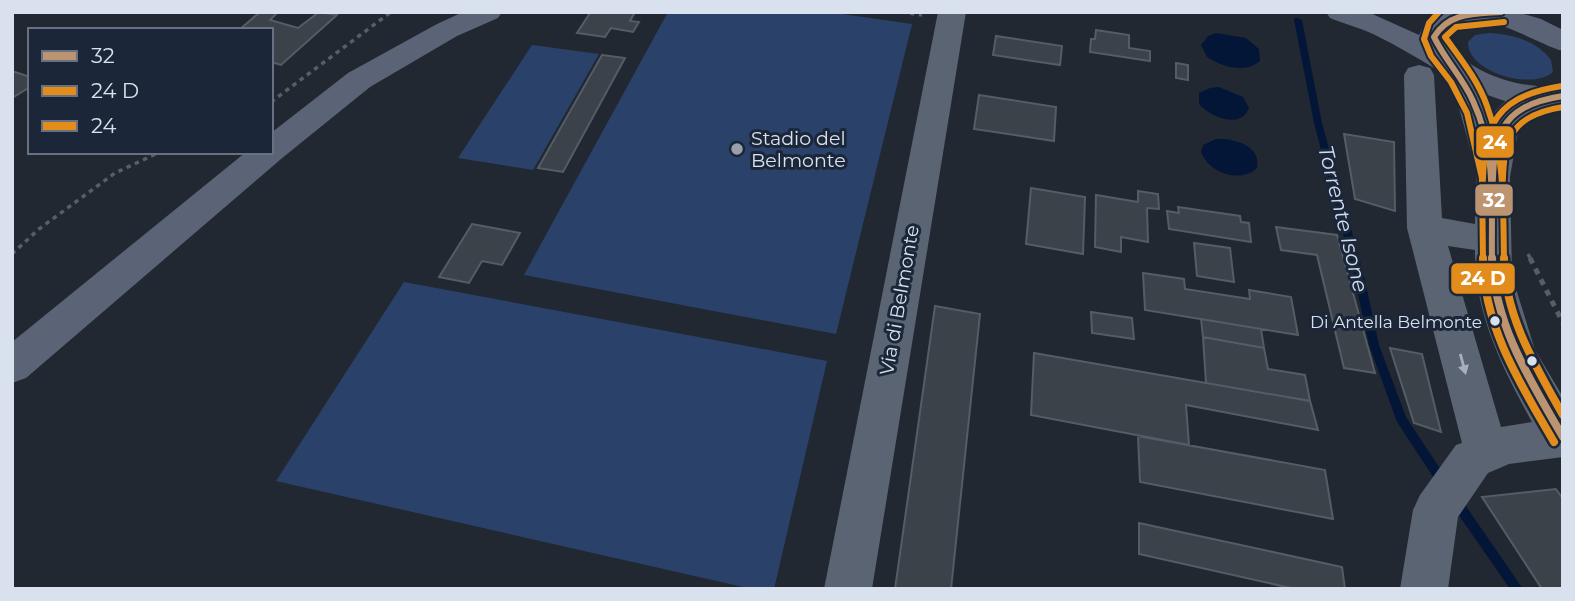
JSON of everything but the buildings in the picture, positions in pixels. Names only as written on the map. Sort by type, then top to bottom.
[{"type":"main road","points":[[273,149],[359,80],[447,30],[488,12]]},
{"type":"main road","points":[[1340,12],[1384,28],[1433,68],[1463,73],[1493,88],[1551,97]]},
{"type":"main road","points":[[1372,12],[1454,17],[1495,13],[1531,25],[1563,42]]},
{"type":"main road","points":[[1433,68],[1440,51],[1434,37],[1440,25],[1454,17]]},
{"type":"main road","points":[[12,366],[266,154]]},
{"type":"street","name":"Via di Belmonte","points":[[848,589],[952,12]]},
{"type":"street","points":[[1424,589],[1459,480],[1425,228],[1433,68],[1461,76],[1477,110],[1509,241],[1493,276],[1516,354],[1563,437],[1519,443],[1459,480]]},
{"type":"street","points":[[1493,177],[1508,117],[1518,107],[1551,97]]},
{"type":"street","points":[[1425,228],[1509,241]]},
{"type":"path","points":[[273,100],[391,12]]},
{"type":"path","points":[[12,254],[39,229],[115,173],[156,154]]},
{"type":"path","points":[[1509,241],[1528,254],[1563,323]]},
{"type":"shaded area","name":"Stadio del Belmonte","points":[[668,12],[828,12],[912,24],[836,334],[524,275]]},
{"type":"shaded area","points":[[1216,33],[1246,38],[1259,49],[1260,61],[1247,67],[1233,68],[1207,57],[1201,45],[1208,36]]},
{"type":"shaded area","points":[[1489,33],[1515,37],[1531,43],[1551,60],[1553,72],[1531,80],[1517,79],[1489,70],[1471,53],[1468,42],[1475,35]]},
{"type":"shaded area","points":[[532,45],[599,54],[533,170],[458,158]]},
{"type":"shaded area","points":[[1219,87],[1243,97],[1249,108],[1245,115],[1233,120],[1225,119],[1210,113],[1199,104],[1199,93]]},
{"type":"shaded area","points":[[1216,139],[1238,142],[1251,148],[1257,160],[1257,168],[1242,175],[1225,174],[1217,170],[1204,159],[1201,151],[1203,145]]},
{"type":"shaded area","points":[[404,282],[827,361],[774,589],[752,589],[276,481]]},
{"type":"waterway","name":"Torrente Isone","points":[[1298,20],[1318,123],[1359,276],[1374,345],[1401,419],[1443,482]]},
{"type":"waterway","name":"Torrente Isone","points":[[1455,500],[1517,589]]},
{"type":"transit line","points":[[1439,12],[1429,23],[1424,39],[1431,56],[1451,82],[1467,113],[1482,178],[1483,279],[1506,358],[1554,442]]},
{"type":"transit line","name":"32","points":[[1501,12],[1453,18],[1439,28],[1434,37],[1473,100],[1487,144],[1494,190],[1493,275],[1503,317],[1520,359],[1563,437]]},
{"type":"transit line","name":"24","points":[[1504,22],[1456,27],[1445,37],[1469,70],[1487,105],[1503,176],[1504,275],[1526,350],[1563,415]]},
{"type":"transit line","name":"24","points":[[1482,204],[1484,158],[1488,139],[1503,108],[1517,97],[1536,90],[1562,86]]},
{"type":"transit line","name":"32","points":[[1492,204],[1497,145],[1510,117],[1522,107],[1563,96]]},
{"type":"transit line","points":[[1502,204],[1506,152],[1516,126],[1542,110],[1563,107]]},
{"type":"place","name":"Stadio del Belmonte","points":[[737,149]]},
{"type":"place","name":"Di Antella Belmonte","points":[[1495,321]]}]
